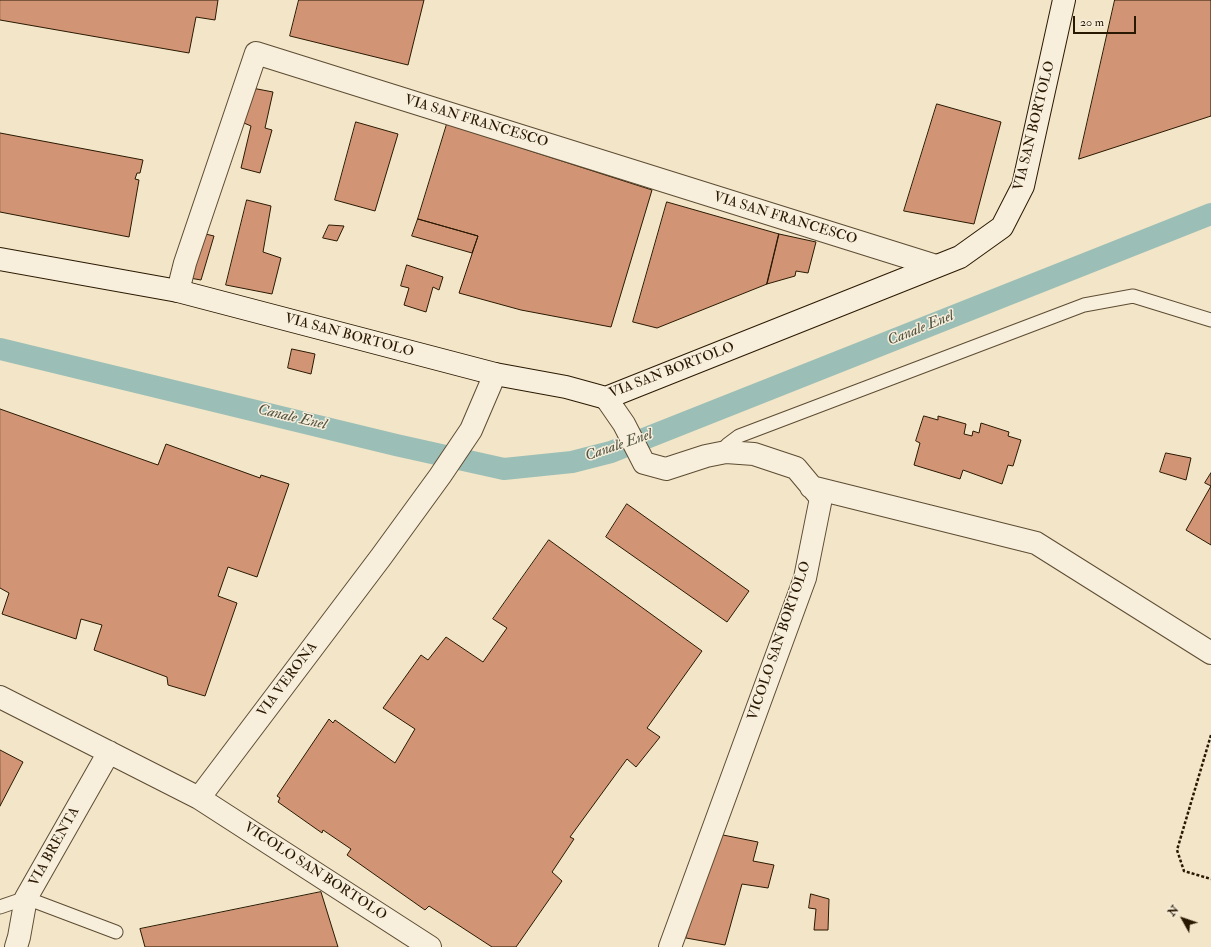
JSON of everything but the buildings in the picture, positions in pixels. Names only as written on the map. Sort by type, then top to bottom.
[{"type":"street","name":"VIA SAN BORTOLO","points":[[0,260],[178,291],[495,374],[566,387],[606,398],[960,257],[1002,227],[1022,186],[1064,0]]},
{"type":"street","name":"VIA SAN FRANCESCO","points":[[178,291],[185,263],[256,53],[936,266]]},
{"type":"street","name":"VIA VERONA","points":[[199,798],[382,557],[440,476],[471,430],[495,374]]},
{"type":"street","name":"VICOLO SAN BORTOLO","points":[[606,398],[624,424],[644,463],[666,469],[706,456],[726,452],[754,454],[796,468],[821,498],[805,578],[670,947]]},
{"type":"street","points":[[812,487],[1036,543],[1211,653]]},
{"type":"street","points":[[0,697],[199,798]]},
{"type":"street","name":"VIA BRENTA","points":[[16,947],[26,898],[109,752]]},
{"type":"street","name":"VICOLO SAN BORTOLO","points":[[199,798],[430,947]]},
{"type":"lane","points":[[726,452],[726,445],[739,436],[1084,305],[1133,296],[1211,320]]},
{"type":"lane","points":[[0,907],[26,898],[116,932]]},
{"type":"path","points":[[1211,735],[1177,850],[1184,871],[1211,879]]},
{"type":"waterway","name":"Canale Enel","points":[[0,349],[396,445],[504,469],[572,462],[611,452],[1211,214]]}]
